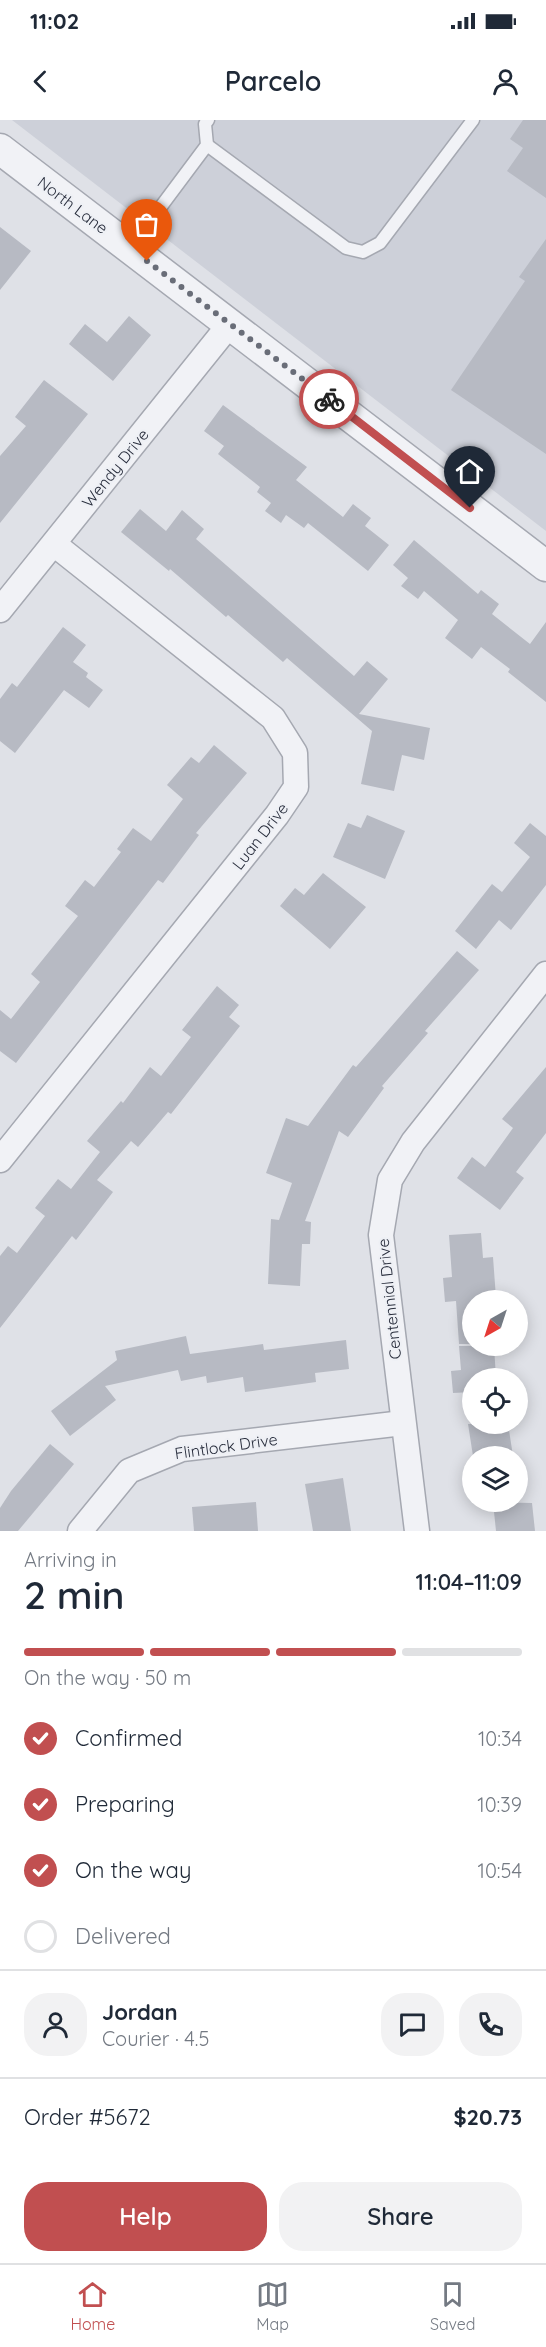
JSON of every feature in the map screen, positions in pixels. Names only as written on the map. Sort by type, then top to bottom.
[{"type":"street","name":"North Lane","points":[[0,149],[546,566]]},
{"type":"street","name":"Wendy Drive","points":[[0,610],[230,324]]},
{"type":"street","name":"Luan Drive","points":[[0,1160],[278,815],[296,787],[295,753],[273,718],[54,544]]},
{"type":"street","name":"Centennial Drive","points":[[417,1531],[381,1235],[390,1180],[413,1142],[546,974]]},
{"type":"street","name":"Flintlock Drive","points":[[80,1531],[129,1471],[174,1452],[403,1423]]},
{"type":"lane","points":[[130,248],[207,145],[205,124],[208,120]]},
{"type":"lane","points":[[207,145],[346,248],[363,252],[380,243],[473,120]]},
{"type":"shaded area","points":[[12,120],[546,120],[546,531]]},
{"type":"building","points":[[523,120],[546,120],[546,198],[507,171],[523,148],[510,139]]},
{"type":"building","points":[[0,227],[31,251],[0,290]]},
{"type":"building","points":[[546,239],[546,454],[451,390],[525,281],[519,277]]},
{"type":"building","points":[[129,316],[151,335],[113,381],[69,344],[85,324],[107,342]]},
{"type":"building","points":[[44,380],[88,414],[0,523],[0,456],[26,426],[15,417]]},
{"type":"building","points":[[223,405],[307,467],[296,480],[343,517],[353,504],[371,518],[365,526],[389,545],[368,571],[308,523],[304,528],[286,515],[281,523],[265,511],[271,503],[257,492],[260,487],[218,454],[224,446],[204,431]]},
{"type":"building","points":[[140,509],[166,531],[182,510],[204,529],[196,539],[354,676],[367,661],[388,679],[359,714],[430,728],[424,760],[402,755],[394,791],[361,784],[372,731],[287,658],[283,662],[228,615],[226,617],[170,569],[169,571],[121,532]]},
{"type":"building","points":[[414,540],[478,594],[481,590],[499,604],[492,614],[530,644],[546,622],[546,702],[508,672],[510,669],[481,647],[472,659],[445,638],[458,620],[424,591],[418,599],[401,586],[408,578],[393,565]]},
{"type":"building","points":[[63,627],[86,645],[73,662],[88,673],[86,677],[103,690],[89,708],[64,690],[15,753],[0,741],[0,699],[12,683],[17,687]]},
{"type":"building","points":[[214,745],[247,773],[196,833],[199,835],[163,883],[158,880],[16,1063],[0,1051],[0,1010],[11,1019],[40,982],[31,974],[78,916],[65,906],[85,880],[94,887],[121,852],[117,849],[133,828],[151,841],[183,799],[167,785],[191,757],[199,763]]},
{"type":"building","points":[[367,815],[405,831],[385,879],[333,857],[348,823],[361,828]]},
{"type":"building","points":[[530,823],[546,836],[546,885],[511,930],[499,920],[476,949],[455,931],[492,884],[502,892],[530,857],[514,843]]},
{"type":"building","points":[[323,873],[366,907],[330,949],[280,906],[295,888],[304,895]]},
{"type":"building","points":[[457,951],[479,970],[425,1031],[428,1033],[382,1086],[384,1088],[348,1137],[339,1131],[305,1221],[311,1222],[310,1244],[302,1244],[300,1286],[268,1284],[271,1219],[279,1220],[292,1183],[266,1173],[286,1118],[308,1126],[353,1065],[356,1067]]},
{"type":"building","points":[[217,986],[239,1005],[229,1017],[240,1026],[171,1114],[168,1112],[138,1147],[131,1141],[97,1180],[113,1192],[76,1240],[72,1236],[0,1328],[0,1256],[8,1246],[17,1253],[45,1216],[35,1208],[58,1179],[71,1189],[100,1152],[87,1141],[121,1101],[123,1103],[150,1067],[161,1076],[191,1037],[182,1030]]},
{"type":"building","points":[[546,1067],[546,1133],[516,1172],[524,1178],[500,1210],[457,1178],[472,1157],[485,1167],[513,1128],[502,1119]]},
{"type":"building","points":[[481,1233],[483,1258],[493,1257],[495,1290],[462,1290],[462,1344],[459,1344],[456,1301],[445,1302],[443,1278],[452,1277],[449,1235]]},
{"type":"building","points":[[186,1336],[190,1354],[263,1344],[264,1350],[346,1340],[349,1369],[315,1373],[316,1382],[245,1392],[243,1377],[207,1383],[206,1376],[181,1381],[178,1370],[105,1386],[116,1400],[70,1436],[51,1411],[117,1360],[115,1351]]},
{"type":"building","points":[[459,1346],[462,1346],[462,1356],[495,1356],[495,1368],[462,1368],[462,1393],[453,1393],[451,1371],[461,1370]]},
{"type":"building","points":[[470,1434],[510,1434],[511,1446],[471,1446]]},
{"type":"building","points":[[50,1444],[74,1464],[18,1531],[0,1531],[0,1508]]},
{"type":"building","points":[[343,1478],[351,1531],[313,1531],[305,1484]]},
{"type":"building","points":[[256,1502],[258,1531],[194,1531],[192,1507]]},
{"type":"building","points":[[528,1503],[532,1503],[535,1531],[496,1531],[494,1512],[528,1512]]},
{"type":"way so far","points":[[147,261],[329,399]]},
{"type":"route","points":[[329,399],[470,508]]}]
